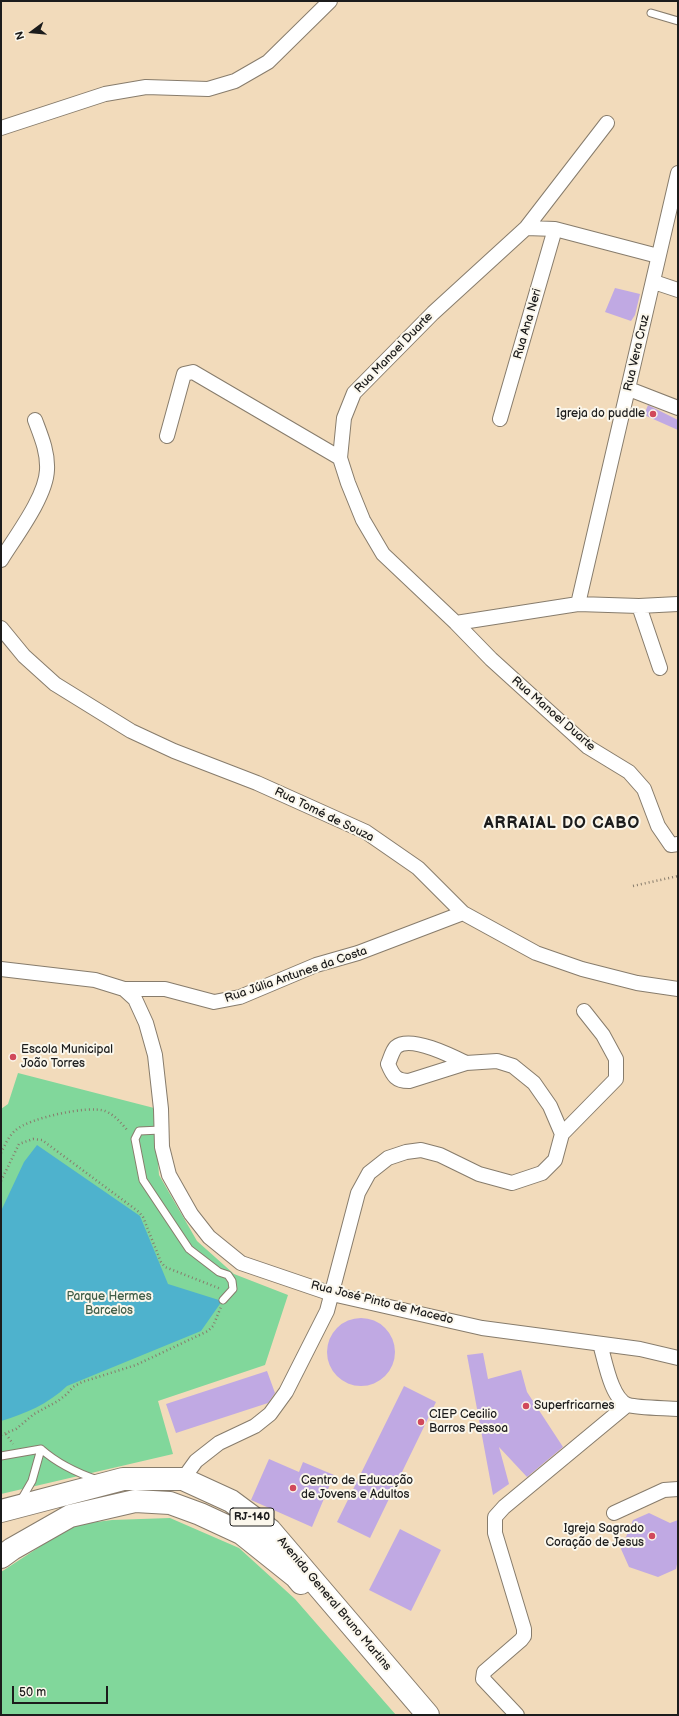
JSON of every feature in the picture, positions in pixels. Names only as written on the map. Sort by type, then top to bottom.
[{"type":"main road","name":"Avenida General Bruno Martins","points":[[9,1509],[123,1479],[183,1479],[231,1501],[270,1530],[428,1715]]},
{"type":"main road","name":"Avenida General Bruno Martins","points":[[1,1557],[12,1549],[70,1516],[135,1501],[170,1503],[200,1514],[241,1533],[296,1577],[349,1644],[412,1715]]},
{"type":"street","points":[[1,128],[105,94],[146,87],[208,89],[235,81],[268,62],[330,1]]},
{"type":"street","name":"Rua Manoel Duarte","points":[[607,123],[526,228],[433,313],[354,393],[344,418],[340,458],[363,520],[383,554],[456,623],[491,660],[588,747],[629,772],[644,789],[658,826],[674,844]]},
{"type":"street","name":"Rua Vera Cruz","points":[[578,604],[654,282],[658,256],[678,172]]},
{"type":"street","points":[[526,228],[555,229],[658,256]]},
{"type":"street","name":"Rua Ana Neri","points":[[500,419],[555,229]]},
{"type":"street","points":[[654,282],[678,290]]},
{"type":"street","points":[[168,436],[184,374],[193,372],[340,458]]},
{"type":"street","points":[[629,389],[678,408]]},
{"type":"street","points":[[1,560],[38,501],[47,471],[45,446],[35,420]]},
{"type":"street","points":[[456,623],[578,604],[639,606],[678,604]]},
{"type":"street","points":[[639,606],[660,668]]},
{"type":"street","name":"Rua Tomé de Souza","points":[[1,628],[24,656],[55,684],[131,731],[174,751],[257,783],[366,832],[418,868],[463,913],[543,955],[582,969],[637,983],[678,989]]},
{"type":"street","name":"Rua Júlia Antunes da Costa","points":[[124,989],[164,989],[214,1002],[234,998],[316,965],[358,953],[463,913]]},
{"type":"street","points":[[1,969],[95,980],[124,989]]},
{"type":"street","name":"Rua José Pinto de Macedo","points":[[124,989],[135,999],[146,1023],[155,1055],[162,1130],[162,1147],[169,1175],[191,1214],[209,1237],[241,1263],[332,1294],[482,1328],[640,1349],[678,1358]]},
{"type":"street","points":[[183,1479],[196,1461],[219,1443],[255,1426],[270,1414],[286,1392],[327,1311],[358,1194],[369,1174],[388,1158],[406,1152],[421,1150],[440,1155],[479,1174],[512,1182],[542,1173],[555,1160],[562,1134],[616,1079],[616,1059],[603,1034],[584,1012]]},
{"type":"street","points":[[466,1063],[445,1053],[415,1044],[401,1044],[395,1048],[388,1064],[393,1076],[400,1081],[409,1081],[466,1063],[497,1061],[513,1066],[534,1083],[550,1106],[562,1134]]},
{"type":"street","points":[[600,1344],[612,1386],[618,1396],[627,1405],[678,1409]]},
{"type":"street","points":[[517,1715],[483,1680],[484,1672],[524,1636],[524,1629],[495,1533],[495,1517],[504,1507],[627,1405]]},
{"type":"street","points":[[614,1514],[664,1490],[678,1489]]},
{"type":"lane","points":[[650,13],[678,21]]},
{"type":"lane","points":[[162,1130],[138,1131],[135,1139],[143,1180],[190,1249],[219,1272],[228,1275],[232,1281],[233,1288],[223,1300]]},
{"type":"lane","points":[[1,1456],[41,1449]]},
{"type":"lane","points":[[41,1449],[51,1458],[81,1474],[107,1483]]},
{"type":"lane","points":[[9,1509],[32,1481],[41,1449]]},
{"type":"path","points":[[633,886],[678,876]]},
{"type":"path","points":[[1,1153],[15,1130],[21,1125],[57,1115],[88,1109],[103,1110],[113,1115],[135,1139]]},
{"type":"path","points":[[1,1181],[19,1144],[33,1139],[42,1140],[139,1212],[143,1217],[161,1262],[165,1267],[221,1288],[223,1300],[217,1318],[208,1331],[136,1365],[82,1382],[73,1387],[58,1401],[34,1414],[16,1429],[1,1435]]},
{"type":"green space","name":"Parque Hermes Barcelos","points":[[18,1073],[154,1108],[159,1175],[197,1241],[234,1274],[288,1295],[265,1365],[158,1401],[173,1454],[1,1494],[1,1109],[8,1104]]},
{"type":"green space","points":[[170,1518],[239,1548],[295,1599],[396,1715],[1,1715],[1,1572],[73,1525],[112,1520]]},
{"type":"water","points":[[37,1145],[140,1216],[168,1284],[222,1301],[201,1331],[67,1386],[36,1408],[1,1421],[1,1211],[24,1162]]},
{"type":"building","points":[[615,288],[640,294],[635,315],[631,321],[605,312]]},
{"type":"building","points":[[648,405],[678,420],[678,430],[644,415]]},
{"type":"building","points":[[354,1318],[368,1318],[380,1323],[390,1333],[395,1345],[395,1359],[390,1371],[380,1381],[368,1386],[354,1386],[342,1381],[332,1371],[327,1359],[327,1345],[332,1333],[342,1323]]},
{"type":"building","points":[[483,1353],[488,1379],[521,1370],[527,1392],[563,1447],[527,1477],[499,1447],[509,1484],[493,1495],[467,1355]]},
{"type":"building","points":[[267,1371],[275,1393],[268,1403],[176,1433],[166,1404]]},
{"type":"building","points":[[404,1386],[436,1402],[370,1538],[337,1522]]},
{"type":"building","name":"Centro de Educação de Jovens e Adultos","points":[[269,1459],[299,1472],[303,1462],[334,1475],[312,1527],[251,1500]]},
{"type":"building","name":"Igreja Sagrado Coração de Jesus","points":[[649,1513],[670,1523],[678,1520],[678,1559],[676,1569],[658,1577],[629,1567],[621,1549],[633,1520]]},
{"type":"building","points":[[400,1529],[441,1550],[411,1611],[369,1590]]},
{"type":"place","name":"Igreja do puddle","points":[[653,414]]},
{"type":"place","name":"Escola Municipal João Torres","points":[[13,1057]]},
{"type":"place","name":"Superfricarnes","points":[[526,1406]]},
{"type":"place","name":"CIEP Cecilio Barros Pessoa","points":[[421,1422]]},
{"type":"place","name":"Centro de Educação de Jovens e Adultos","points":[[293,1488]]},
{"type":"place","name":"Igreja Sagrado Coração de Jesus","points":[[652,1536]]},
{"type":"district","name":"ARRAIAL DO CABO","points":[[562,824]]}]
